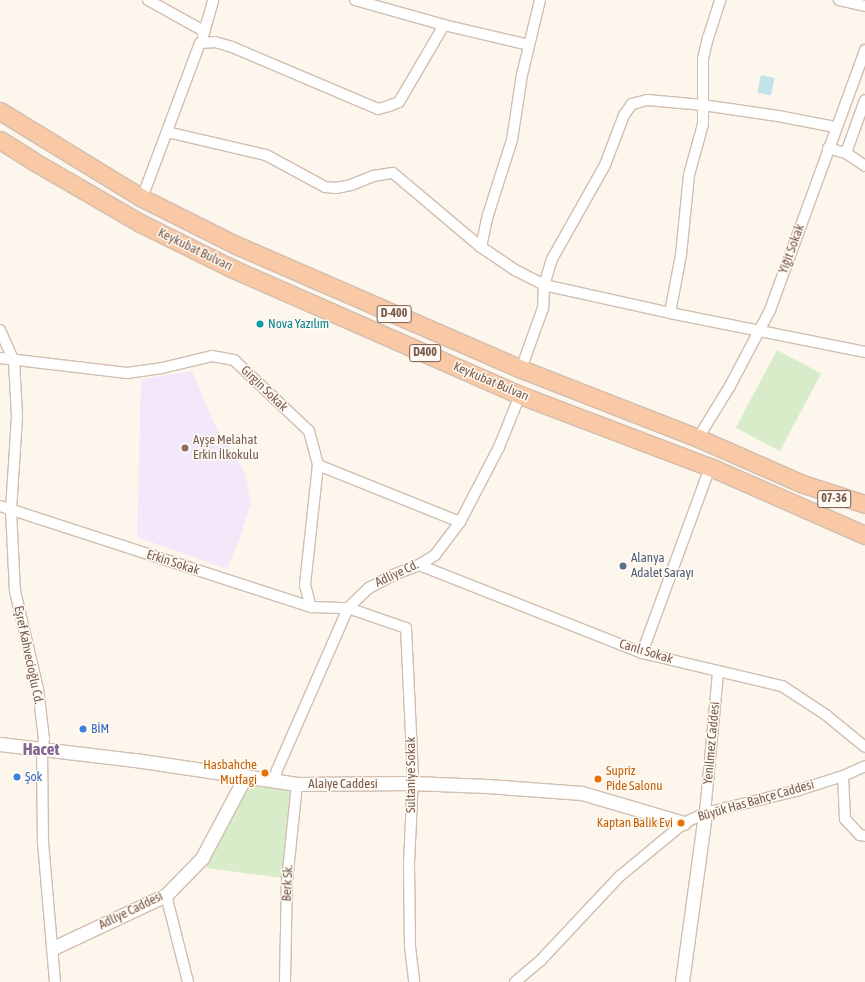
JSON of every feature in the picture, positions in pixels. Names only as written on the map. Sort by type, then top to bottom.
[{"type":"highway","name":"Keykubat Bulvarı","points":[[0,111],[142,198],[236,245],[521,369],[698,438],[803,484]]},
{"type":"highway","name":"Keykubat Bulvarı","points":[[0,140],[33,161],[147,226],[233,269],[520,395],[710,467],[863,533]]},
{"type":"highway","points":[[803,484],[865,504]]},
{"type":"highway","name":"07-36","points":[[803,484],[865,513]]},
{"type":"street","points":[[148,0],[204,31]]},
{"type":"street","points":[[142,198],[168,132],[200,43],[213,0]]},
{"type":"street","points":[[355,0],[444,25],[529,46]]},
{"type":"street","points":[[482,247],[488,215],[512,140],[522,75],[540,0]]},
{"type":"street","points":[[670,313],[681,255],[689,175],[703,124],[703,59],[720,0]]},
{"type":"street","points":[[839,0],[865,6]]},
{"type":"street","points":[[200,43],[215,42],[232,47],[378,109],[399,102],[444,25]]},
{"type":"street","name":"Yiğit Sokak","points":[[698,438],[760,331],[770,310],[835,128],[865,50]]},
{"type":"street","points":[[521,369],[543,308],[544,285],[552,259],[605,165],[627,109],[639,101],[647,100],[703,105],[778,116],[835,128]]},
{"type":"street","points":[[846,153],[865,100]]},
{"type":"street","points":[[168,132],[266,156],[325,187],[336,188],[351,185],[373,176],[392,173],[482,247],[515,270],[544,285],[670,313],[865,352]]},
{"type":"street","points":[[828,148],[846,153],[865,166]]},
{"type":"street","name":"Eşref Kahvecioğlu Cd.","points":[[0,330],[14,360],[17,417],[11,510],[15,591],[38,689],[44,739],[42,750],[43,842],[55,982]]},
{"type":"street","name":"Girgin Sokak","points":[[0,358],[127,373],[162,368],[212,356],[234,360],[308,431],[318,465],[305,585],[311,607]]},
{"type":"street","name":"Adliye Cd.","points":[[274,781],[277,770],[348,608],[368,588],[393,575],[419,565],[435,555],[460,522],[499,446],[520,395]]},
{"type":"street","points":[[318,465],[460,522]]},
{"type":"street","points":[[642,654],[710,467]]},
{"type":"street","name":"Erkin Sokak","points":[[0,506],[311,607],[348,608]]},
{"type":"street","name":"Canlı Sokak","points":[[419,565],[642,654],[782,686],[826,715],[865,747]]},
{"type":"street","name":"Sultaniye Sokak","points":[[348,608],[406,628],[412,783],[409,864],[410,947],[414,982]]},
{"type":"street","name":"Yenilmez Caddesi","points":[[705,813],[718,672]]},
{"type":"street","name":"Alaiye Caddesi","points":[[0,744],[135,760],[297,784],[412,783],[487,786],[582,793],[684,823]]},
{"type":"street","name":"Büyük Has Bahçe Caddesi","points":[[515,982],[542,960],[620,876],[684,823],[705,813],[799,790],[843,776],[865,766]]},
{"type":"street","points":[[843,776],[845,819],[860,835],[865,836]]},
{"type":"street","name":"Adliye Caddesi","points":[[53,948],[166,895],[202,858],[245,777]]},
{"type":"street","name":"Berk Sk.","points":[[285,982],[287,881],[297,784]]},
{"type":"street","points":[[682,982],[705,813]]},
{"type":"street","points":[[166,895],[188,982]]},
{"type":"shaded area","name":"Ayşe Melahat Erkin İlkokulu","points":[[192,371],[215,425],[245,472],[251,503],[240,538],[227,569],[137,537],[141,379]]},
{"type":"green space","points":[[777,350],[821,373],[780,451],[736,428]]},
{"type":"green space","points":[[247,781],[293,788],[283,878],[206,868]]},
{"type":"water","points":[[761,75],[775,78],[771,96],[757,93]]},
{"type":"place","name":"Nova Yazılım","points":[[260,324]]},
{"type":"place","name":"Ayşe Melahat Erkin İlkokulu","points":[[185,448]]},
{"type":"place","name":"Alanya Adalet Sarayı","points":[[623,566]]},
{"type":"place","name":"BİM","points":[[83,729]]},
{"type":"place","name":"Hasbahche Mutfagi","points":[[265,773]]},
{"type":"place","name":"Şok","points":[[17,777]]},
{"type":"place","name":"Supriz Pide Salonu","points":[[598,779]]},
{"type":"place","name":"Kaptan Balik Evi","points":[[681,823]]},
{"type":"district","name":"Hacet","points":[[41,750]]}]
